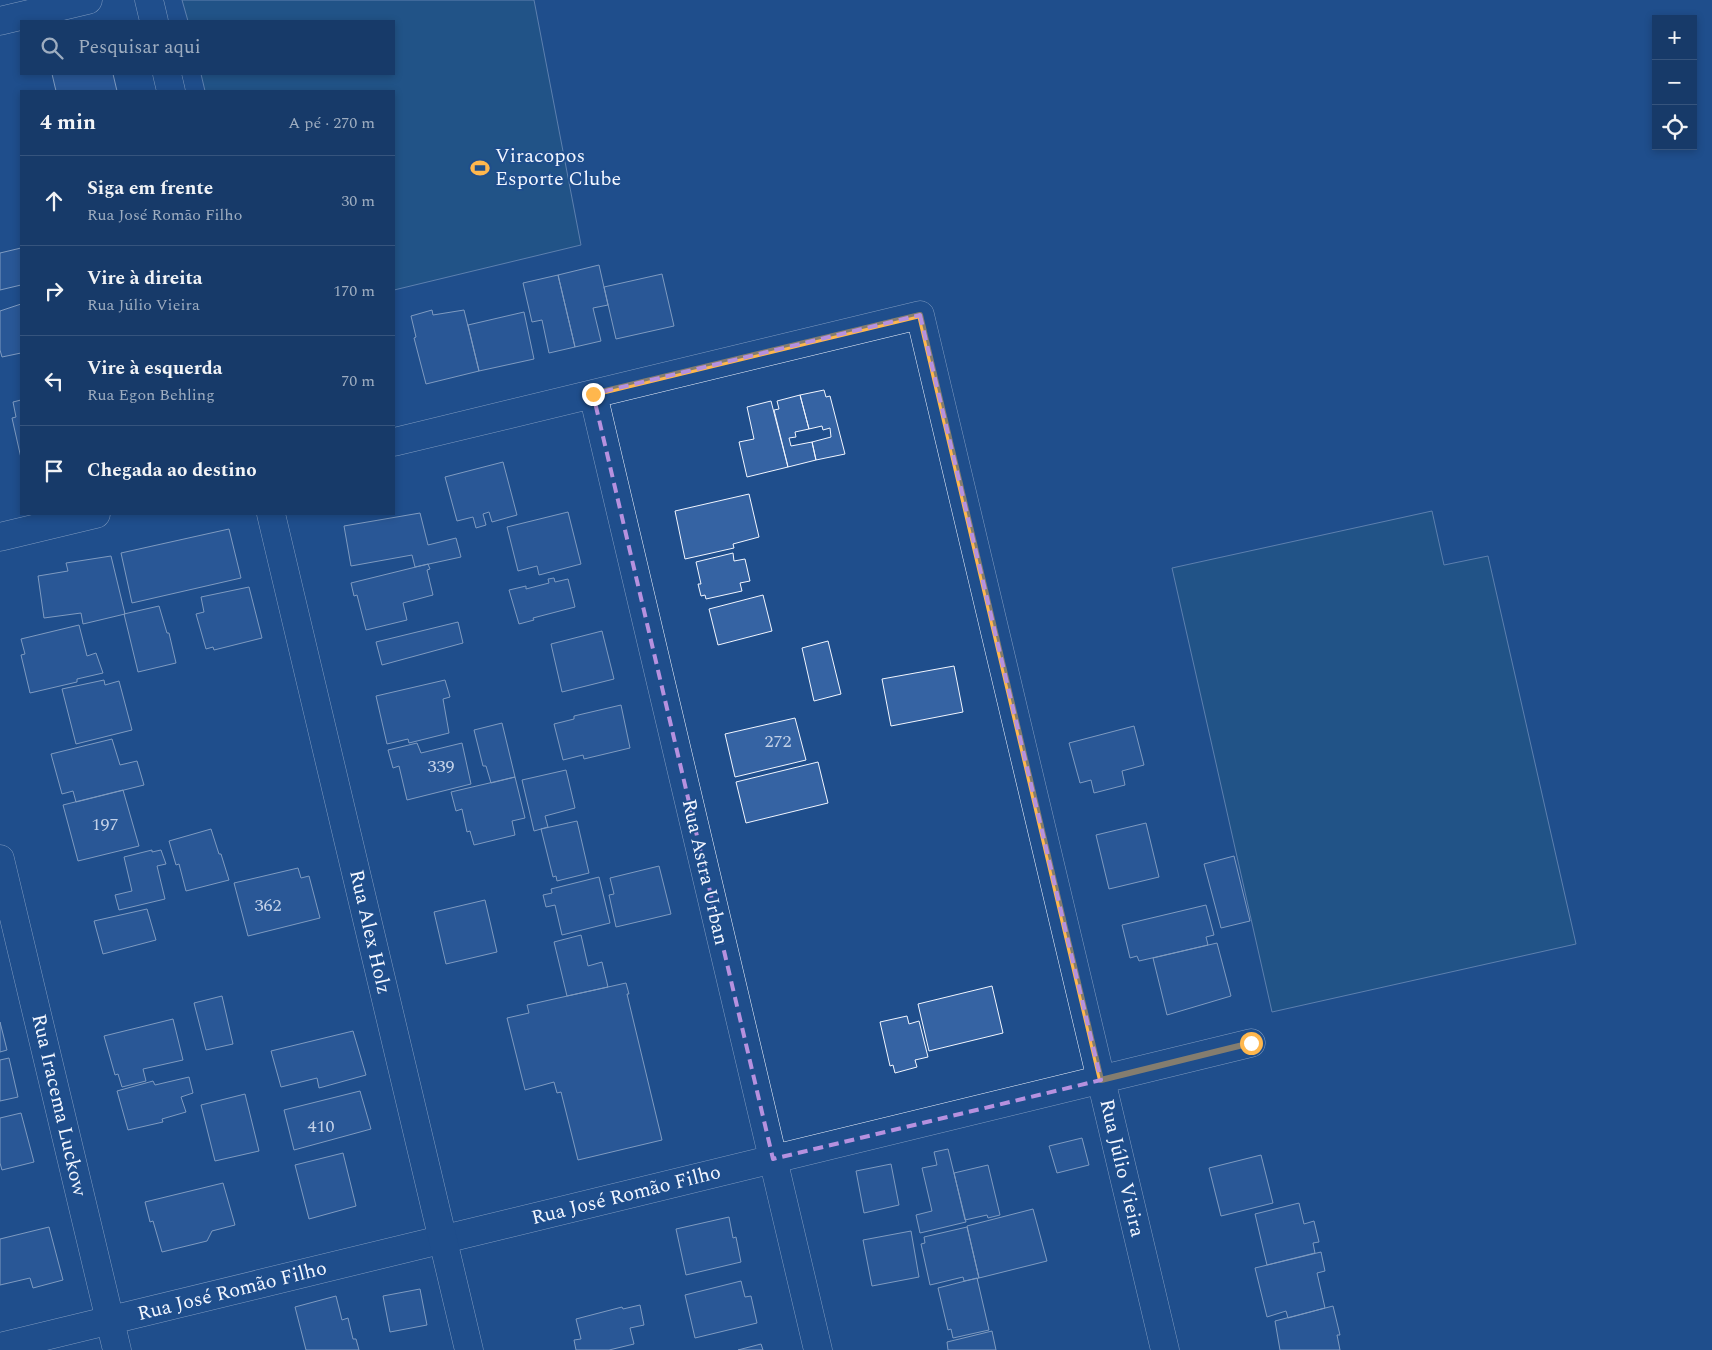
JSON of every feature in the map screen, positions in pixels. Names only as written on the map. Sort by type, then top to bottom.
[{"type":"street","points":[[0,21],[88,0]]},
{"type":"street","points":[[149,0],[154,20]]},
{"type":"street","points":[[167,75],[171,90]]},
{"type":"street","name":"Rua Júlio Vieira","points":[[593,394],[920,315],[1165,1350]]},
{"type":"street","points":[[395,442],[593,394]]},
{"type":"street","name":"Rua Astra Urban","points":[[593,394],[818,1350]]},
{"type":"street","points":[[0,537],[92,515]]},
{"type":"street","name":"Rua Alex Holz","points":[[271,515],[469,1350]]},
{"type":"street","name":"Rua Iracema Luckow","points":[[0,859],[117,1350]]},
{"type":"street","name":"Rua José Romão Filho","points":[[0,1347],[1251,1043]]},
{"type":"highlighted area","points":[[920,315],[1101,1080],[773,1159],[593,394]]},
{"type":"shaded area","name":"Viracopos Esporte Clube","points":[[182,0],[534,0],[581,245],[395,290],[395,90],[205,90],[201,75],[395,75],[395,20],[188,20]]},
{"type":"shaded area","points":[[1432,511],[1444,565],[1488,556],[1576,944],[1272,1012],[1172,568]]},
{"type":"building","points":[[52,75],[113,75],[117,90],[56,90]]},
{"type":"building","points":[[20,248],[20,285],[0,290],[0,253]]},
{"type":"building","points":[[599,265],[608,305],[593,308],[601,341],[575,347],[558,275]]},
{"type":"building","points":[[662,274],[674,326],[616,339],[604,287]]},
{"type":"building","points":[[558,275],[575,347],[549,353],[542,320],[532,322],[523,283]]},
{"type":"building","points":[[20,304],[20,353],[2,357],[0,350],[0,311]]},
{"type":"building","points":[[432,310],[433,315],[464,310],[479,371],[426,384],[414,338],[416,337],[411,316]]},
{"type":"building","points":[[524,312],[534,359],[479,371],[468,325]]},
{"type":"building","points":[[824,390],[826,397],[830,396],[845,454],[816,460],[812,442],[831,437],[830,428],[823,430],[822,426],[809,429],[800,395]]},
{"type":"building","points":[[800,395],[809,429],[795,432],[796,437],[789,438],[791,446],[812,442],[816,460],[788,467],[774,410],[779,409],[777,401]]},
{"type":"building","points":[[20,400],[20,454],[12,418],[16,417],[13,402]]},
{"type":"building","points":[[771,401],[788,467],[747,477],[739,442],[754,439],[747,407]]},
{"type":"building","points":[[503,462],[517,515],[492,522],[489,512],[483,514],[486,525],[476,528],[473,517],[457,521],[445,477]]},
{"type":"building","points":[[749,494],[759,537],[733,544],[734,548],[685,559],[675,511]]},
{"type":"building","points":[[568,512],[581,564],[539,575],[537,566],[518,571],[507,527]]},
{"type":"building","points":[[420,513],[428,545],[456,538],[461,557],[415,567],[412,555],[351,566],[344,526]]},
{"type":"building","points":[[229,529],[241,578],[132,603],[121,553]]},
{"type":"building","points":[[733,553],[734,561],[745,559],[750,581],[740,583],[742,591],[706,599],[705,595],[701,596],[698,584],[701,584],[696,562]]},
{"type":"building","points":[[111,556],[125,614],[83,624],[81,613],[44,618],[38,576],[68,571],[66,563]]},
{"type":"building","points":[[428,564],[430,569],[427,570],[433,595],[403,603],[407,620],[366,630],[357,595],[354,596],[351,583]]},
{"type":"building","points":[[554,578],[555,582],[568,579],[575,607],[533,618],[534,620],[519,624],[509,590],[526,586],[526,589],[549,583],[548,579]]},
{"type":"building","points":[[249,587],[262,638],[214,650],[213,647],[206,649],[196,614],[204,612],[201,597]]},
{"type":"building","points":[[763,595],[772,631],[718,645],[709,609]]},
{"type":"building","points":[[159,606],[167,633],[169,633],[176,663],[138,672],[124,614]]},
{"type":"building","points":[[458,622],[463,643],[382,665],[376,642]]},
{"type":"building","points":[[79,625],[87,656],[96,653],[103,673],[77,679],[77,682],[30,693],[21,655],[25,654],[21,639]]},
{"type":"building","points":[[602,631],[614,679],[562,692],[551,644]]},
{"type":"building","points":[[828,641],[841,694],[814,701],[802,648]]},
{"type":"building","points":[[954,666],[963,712],[891,726],[882,679]]},
{"type":"building","points":[[104,680],[105,685],[119,681],[132,730],[76,744],[62,689]]},
{"type":"building","points":[[445,680],[450,697],[443,699],[449,733],[409,743],[408,739],[387,744],[376,696]]},
{"type":"building","points":[[621,705],[630,748],[584,759],[583,755],[563,760],[554,724],[574,719],[574,716]]},
{"type":"building","points":[[795,718],[806,760],[735,777],[725,734]]},
{"type":"building","points":[[502,723],[515,777],[491,783],[486,766],[483,766],[474,730]]},
{"type":"building","points":[[1134,726],[1144,765],[1122,771],[1125,785],[1094,793],[1091,780],[1080,783],[1069,743]]},
{"type":"building","points":[[112,739],[120,765],[137,761],[144,785],[76,802],[73,791],[62,794],[51,754]]},
{"type":"building","points":[[417,743],[421,753],[462,743],[471,784],[407,800],[399,766],[393,768],[388,750]]},
{"type":"building","points":[[818,762],[828,803],[746,823],[736,782]]},
{"type":"building","points":[[566,770],[575,808],[545,816],[548,827],[534,831],[522,780]]},
{"type":"building","points":[[515,777],[525,818],[512,821],[515,835],[474,845],[470,831],[467,832],[462,809],[456,811],[451,792]]},
{"type":"building","points":[[123,790],[139,846],[78,861],[63,805]]},
{"type":"building","points":[[577,821],[589,873],[557,881],[556,876],[553,877],[541,829]]},
{"type":"building","points":[[1146,823],[1159,877],[1109,889],[1096,835]]},
{"type":"building","points":[[211,829],[229,880],[186,891],[179,864],[176,865],[169,841]]},
{"type":"building","points":[[152,850],[152,852],[161,850],[166,864],[157,866],[165,899],[119,910],[115,895],[132,891],[124,857]]},
{"type":"building","points":[[1234,856],[1250,921],[1221,928],[1204,864]]},
{"type":"building","points":[[659,866],[671,914],[616,927],[609,895],[614,894],[610,878]]},
{"type":"building","points":[[298,868],[301,878],[309,876],[320,918],[248,936],[234,883]]},
{"type":"building","points":[[599,877],[610,923],[562,935],[555,905],[546,907],[543,895],[552,893],[551,889]]},
{"type":"building","points":[[485,900],[497,952],[446,964],[434,912]]},
{"type":"building","points":[[1206,905],[1214,935],[1206,937],[1208,945],[1139,961],[1137,956],[1130,958],[1122,925]]},
{"type":"building","points":[[147,909],[156,940],[103,954],[94,921]]},
{"type":"building","points":[[581,935],[588,966],[602,962],[608,987],[567,996],[554,942]]},
{"type":"building","points":[[1217,943],[1231,996],[1167,1015],[1153,958]]},
{"type":"building","points":[[626,983],[662,1140],[578,1160],[561,1092],[557,1093],[554,1082],[525,1090],[507,1018],[529,1013],[527,1005]]},
{"type":"building","points":[[992,986],[1003,1033],[929,1051],[918,1004]]},
{"type":"building","points":[[222,996],[233,1044],[206,1050],[194,1003]]},
{"type":"building","points":[[907,1016],[909,1024],[919,1021],[928,1057],[915,1060],[917,1067],[895,1073],[893,1065],[890,1066],[880,1022]]},
{"type":"building","points":[[173,1019],[183,1060],[143,1069],[146,1081],[122,1087],[118,1074],[115,1075],[104,1036]]},
{"type":"building","points":[[0,1022],[7,1050],[0,1052]]},
{"type":"building","points":[[353,1031],[366,1075],[319,1088],[317,1078],[281,1087],[271,1051]]},
{"type":"building","points":[[9,1058],[18,1097],[0,1101],[0,1060]]},
{"type":"building","points":[[189,1077],[193,1093],[181,1097],[186,1112],[162,1119],[163,1122],[128,1130],[117,1091],[153,1081],[155,1085]]},
{"type":"building","points":[[360,1091],[371,1129],[294,1150],[284,1110]]},
{"type":"building","points":[[245,1094],[259,1151],[215,1161],[201,1105]]},
{"type":"building","points":[[21,1113],[34,1162],[2,1170],[0,1163],[0,1118]]},
{"type":"building","points":[[1082,1138],[1089,1165],[1057,1173],[1049,1146]]},
{"type":"building","points":[[948,1149],[966,1222],[920,1233],[916,1215],[932,1211],[922,1168],[937,1165],[934,1152]]},
{"type":"building","points":[[343,1153],[356,1206],[309,1219],[295,1165]]},
{"type":"building","points":[[1261,1155],[1273,1203],[1221,1216],[1209,1168]]},
{"type":"building","points":[[891,1164],[899,1205],[864,1213],[856,1171]]},
{"type":"building","points":[[988,1165],[1000,1215],[988,1218],[987,1215],[965,1220],[954,1173]]},
{"type":"building","points":[[223,1183],[235,1225],[212,1231],[207,1241],[162,1252],[153,1221],[150,1222],[145,1202]]},
{"type":"building","points":[[1299,1203],[1304,1224],[1314,1221],[1319,1242],[1313,1243],[1315,1253],[1267,1265],[1255,1214]]},
{"type":"building","points":[[1033,1209],[1047,1261],[979,1278],[967,1226]]},
{"type":"building","points":[[729,1217],[733,1238],[736,1237],[741,1262],[686,1275],[676,1229]]},
{"type":"building","points":[[49,1227],[63,1280],[33,1288],[30,1278],[0,1285],[0,1239]]},
{"type":"building","points":[[967,1227],[979,1278],[964,1281],[963,1277],[930,1285],[921,1244],[925,1243],[924,1237]]},
{"type":"building","points":[[911,1231],[919,1277],[872,1286],[863,1240]]},
{"type":"building","points":[[1321,1252],[1325,1271],[1317,1273],[1325,1308],[1288,1318],[1286,1311],[1267,1317],[1255,1268]]},
{"type":"building","points":[[977,1278],[989,1330],[953,1338],[951,1329],[948,1330],[938,1288]]},
{"type":"building","points":[[741,1281],[745,1297],[751,1296],[757,1323],[695,1338],[685,1295]]},
{"type":"building","points":[[420,1289],[427,1325],[390,1332],[383,1296]]},
{"type":"building","points":[[336,1296],[342,1320],[348,1318],[353,1339],[356,1339],[359,1350],[306,1350],[295,1307]]},
{"type":"building","points":[[640,1305],[644,1325],[630,1328],[634,1344],[609,1350],[576,1350],[574,1340],[581,1339],[576,1319],[622,1307],[623,1309]]},
{"type":"building","points":[[1333,1306],[1340,1335],[1337,1335],[1340,1350],[1280,1350],[1275,1321]]},
{"type":"building","points":[[992,1331],[996,1350],[948,1350],[947,1342]]},
{"type":"building","points":[[761,1344],[763,1350],[738,1350]]},
{"type":"place","name":"Viracopos Esporte Clube","points":[[480,168]]},
{"type":"route","points":[[593,394],[920,315],[1101,1080],[1251,1043]]}]
